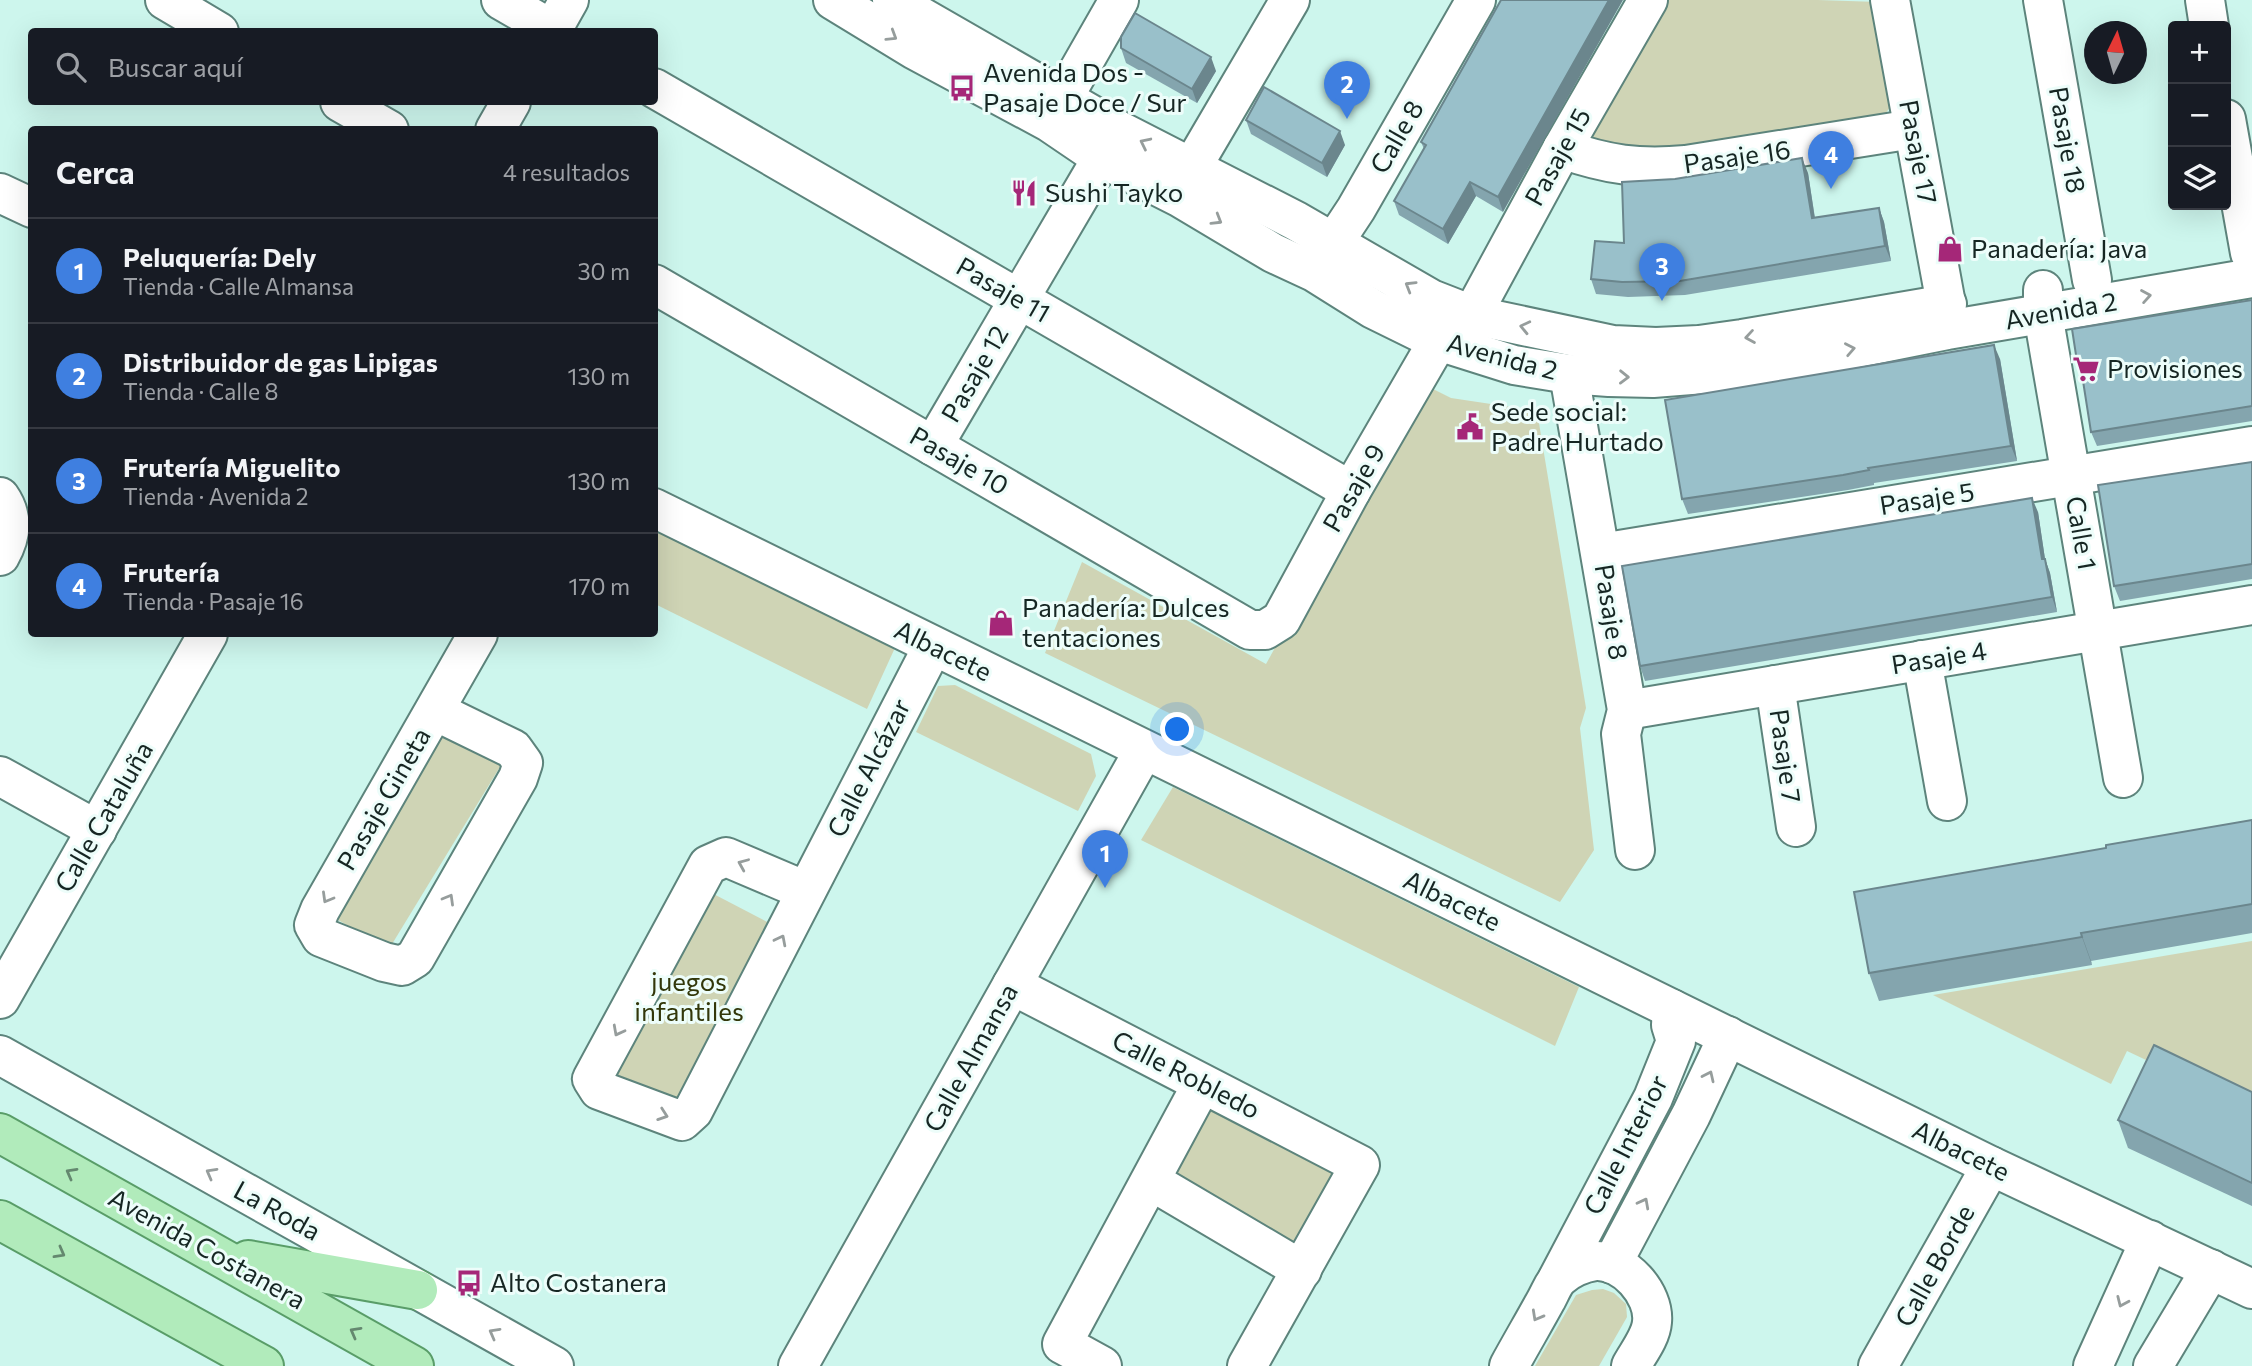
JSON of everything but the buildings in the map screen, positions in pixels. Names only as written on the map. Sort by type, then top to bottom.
[{"type":"main road","name":"Avenida Costanera","points":[[0,1133],[414,1366]]},
{"type":"main road","points":[[0,1220],[264,1366]]},
{"type":"main road","points":[[212,1252],[418,1290]]},
{"type":"street","points":[[165,0],[212,28]]},
{"type":"street","points":[[501,0],[557,23]]},
{"type":"street","name":"Avenida 2","points":[[833,0],[915,50],[1049,122],[1102,158],[1179,197],[1273,253],[1324,258],[1472,315],[1613,345],[1699,345],[1946,304],[2043,301],[2091,280],[2251,261]]},
{"type":"street","name":"Avenida 2","points":[[892,0],[940,12],[1063,98],[1118,130],[1296,221],[1324,258],[1373,309],[1438,341],[1514,365],[1569,374],[1653,378],[1742,371],[1947,330],[2043,301],[2251,261]]},
{"type":"street","points":[[1063,98],[1119,0]]},
{"type":"street","points":[[1192,167],[1290,0]]},
{"type":"street","name":"Calle 8","points":[[1324,258],[1356,209],[1476,0]]},
{"type":"street","name":"Pasaje 15","points":[[1472,315],[1562,149],[1648,0]]},
{"type":"street","name":"Pasaje 17","points":[[1891,0],[1946,304]]},
{"type":"street","name":"Pasaje 18","points":[[2043,0],[2091,280]]},
{"type":"street","points":[[2205,0],[2208,21]]},
{"type":"street","name":"Pasaje 11","points":[[658,90],[1351,491]]},
{"type":"street","points":[[345,105],[381,126]]},
{"type":"street","points":[[497,126],[509,105]]},
{"type":"street","name":"Pasaje 16","points":[[1562,149],[1594,160],[1652,168],[1913,130]]},
{"type":"street","points":[[2231,147],[2251,261]]},
{"type":"street","name":"Pasaje 12","points":[[933,446],[1102,158]]},
{"type":"street","points":[[0,193],[28,206]]},
{"type":"street","name":"Pasaje 10","points":[[658,286],[1250,630],[1265,630]]},
{"type":"street","name":"Calle 1","points":[[2043,301],[2123,778]]},
{"type":"street","name":"Pasaje 9","points":[[1265,630],[1281,620],[1351,491],[1438,341]]},
{"type":"street","name":"Pasaje 8","points":[[1569,374],[1627,710],[1621,734],[1635,850]]},
{"type":"street","name":"Pasaje 5","points":[[1601,553],[2252,446]]},
{"type":"street","points":[[0,556],[9,537],[5,506]]},
{"type":"street","name":"Albacete","points":[[658,510],[1991,1166],[2252,1289]]},
{"type":"street","name":"Pasaje 4","points":[[1627,710],[2252,605]]},
{"type":"street","name":"Calle Cataluña","points":[[0,999],[206,637]]},
{"type":"street","points":[[435,711],[476,637]]},
{"type":"street","name":"Calle Alcázar","points":[[806,891],[726,857],[708,865],[592,1079],[599,1090],[682,1121],[693,1111],[933,646]]},
{"type":"street","points":[[1922,660],[1947,800]]},
{"type":"street","name":"Pasaje 7","points":[[1775,685],[1796,827]]},
{"type":"street","name":"Pasaje Gineta","points":[[435,711],[513,749],[523,763],[519,778],[415,958],[402,965],[384,962],[321,937],[314,925],[320,909],[435,711]]},
{"type":"street","name":"Calle Almansa","points":[[798,1366],[1144,750]]},
{"type":"street","points":[[0,776],[97,830]]},
{"type":"street","name":"Calle Robledo","points":[[1012,985],[1360,1166],[1302,1270]]},
{"type":"street","name":"Calle Interior","points":[[1509,1366],[1653,1098],[1676,1041],[1671,1025],[1672,1009]]},
{"type":"street","name":"Calle Interior","points":[[1612,1264],[1691,1115],[1728,1036]]},
{"type":"street","name":"La Roda","points":[[0,1055],[554,1366]]},
{"type":"street","points":[[1102,1366],[1062,1344],[1202,1084]]},
{"type":"street","name":"Calle Borde","points":[[1878,1366],[1991,1166]]},
{"type":"street","points":[[1151,1181],[1302,1270],[1247,1366]]},
{"type":"street","points":[[2093,1366],[2150,1240]]},
{"type":"street","points":[[1558,1278],[1577,1266],[1595,1261],[1612,1264],[1631,1276],[1644,1290],[1650,1305],[1652,1322],[1631,1366]]},
{"type":"street","points":[[2153,1366],[2211,1269]]},
{"type":"green space","points":[[1668,0],[1878,2],[1893,103],[1878,124],[1647,154],[1608,151],[1592,135]]},
{"type":"green space","points":[[1403,374],[1451,398],[1537,411],[1586,708],[1580,728],[1594,850],[1560,902],[1045,653],[1082,562],[1266,664],[1340,530]]},
{"type":"green space","points":[[658,521],[899,639],[867,709],[658,605]]},
{"type":"green space","points":[[955,685],[1091,754],[1096,776],[1078,811],[916,732],[938,686]]},
{"type":"green space","points":[[441,726],[503,762],[389,949],[331,916]]},
{"type":"green space","points":[[1173,787],[1579,987],[1555,1046],[1141,840]]},
{"type":"green space","name":"juegos infantiles","points":[[704,889],[771,924],[674,1105],[607,1069]]},
{"type":"green space","points":[[2252,941],[2252,1110],[2127,1051],[2111,1084],[1933,995]]},
{"type":"green space","points":[[1212,1101],[1342,1170],[1291,1265],[1160,1185]]},
{"type":"green space","points":[[1603,1289],[1614,1293],[1626,1304],[1627,1317],[1599,1366],[1535,1366],[1576,1295]]},
{"type":"place","name":"Avenida Dos - Pasaje Doce / Sur","points":[[962,88]]},
{"type":"place","name":"Distribuidor de gas Lipigas","points":[[1347,119]]},
{"type":"place","name":"Frutería","points":[[1831,189]]},
{"type":"place","name":"Sushi Tayko","points":[[1024,193]]},
{"type":"place","name":"Panadería: Java","points":[[1950,249]]},
{"type":"place","name":"Frutería Miguelito","points":[[1662,301]]},
{"type":"place","name":"Provisiones","points":[[2086,369]]},
{"type":"place","name":"Sede social: Padre Hurtado","points":[[1470,427]]},
{"type":"place","name":"Panadería: Dulces tentaciones","points":[[1001,623]]},
{"type":"place","name":"Peluquería: Dely","points":[[1105,888]]},
{"type":"place","name":"Alto Costanera","points":[[469,1283]]}]
